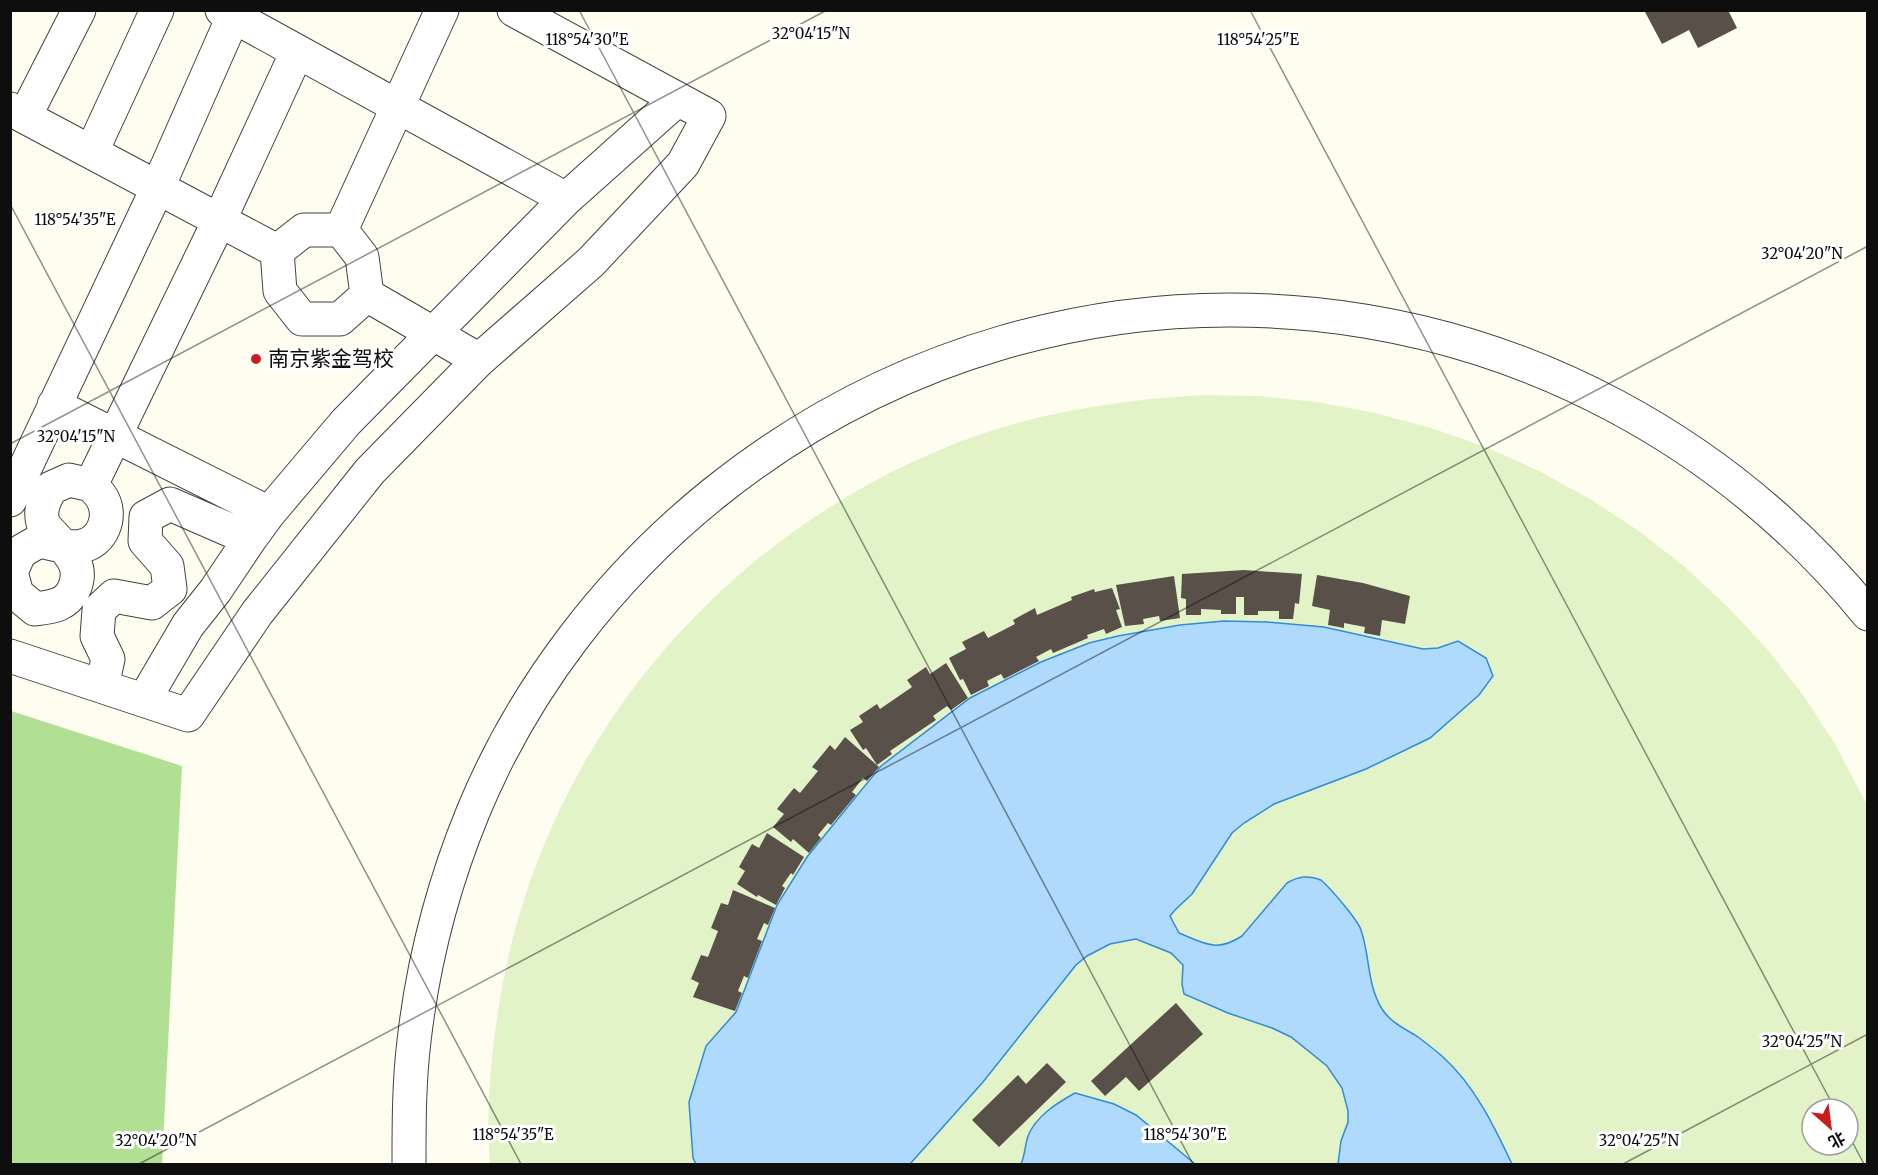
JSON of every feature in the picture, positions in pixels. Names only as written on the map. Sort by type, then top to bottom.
[{"type":"lane","points":[[79,10],[18,112],[277,251]]},
{"type":"lane","points":[[92,151],[158,10]]},
{"type":"lane","points":[[341,230],[442,10]]},
{"type":"lane","points":[[35,609],[14,657],[188,715],[257,613],[369,471],[478,360],[591,262],[683,164],[710,116],[514,10]]},
{"type":"lane","points":[[10,500],[158,186],[227,14],[566,199]]},
{"type":"lane","points":[[91,485],[220,219],[297,52]]},
{"type":"lane","points":[[144,700],[188,625],[250,539],[269,513],[346,422],[566,199],[678,99]]},
{"type":"lane","points":[[277,251],[304,230],[341,230]]},
{"type":"lane","points":[[341,230],[362,257],[367,295]]},
{"type":"lane","points":[[277,251],[280,291],[302,319],[340,319],[367,295]]},
{"type":"lane","points":[[367,295],[478,360]]},
{"type":"lane","points":[[409,1164],[409,1104],[413,1043],[422,983],[436,923],[453,865],[475,808],[501,753],[531,699],[565,649],[644,555],[688,514],[736,475],[787,440],[839,409],[894,382],[951,359],[1009,340],[1069,326],[1129,316],[1191,310],[1252,310],[1313,314],[1374,322],[1434,335],[1493,352],[1550,374],[1606,400],[1659,430],[1710,464],[1758,502],[1804,543],[1868,614]]},
{"type":"lane","points":[[54,405],[269,513]]},
{"type":"lane","points":[[61,545],[44,524],[42,506],[51,488],[69,480],[91,485],[104,500],[106,523],[96,539],[81,546],[61,545],[39,541],[20,552],[11,572],[17,594],[35,609],[56,606],[71,596],[78,580],[76,562],[61,545]]},
{"type":"lane","points":[[102,686],[108,659],[97,636],[99,610],[114,596],[152,603],[170,589],[167,566],[145,541],[146,517],[170,504],[250,539]]},
{"type":"lane","points":[[214,591],[257,613]]},
{"type":"green space","points":[[1201,395],[1259,396],[1317,402],[1375,413],[1431,428],[1486,447],[1539,471],[1590,499],[1639,531],[1685,567],[1728,607],[1767,649],[1803,695],[1835,744],[1867,805],[1867,1164],[490,1164],[489,1107],[493,1050],[498,1012],[519,915],[553,824],[599,739],[655,660],[722,590],[797,529],[880,478],[970,438],[998,429],[1055,414],[1113,404]]},
{"type":"green space","points":[[11,711],[182,766],[162,1164],[11,1164]]},
{"type":"water","points":[[1224,621],[1324,627],[1423,649],[1438,648],[1458,641],[1486,658],[1493,676],[1479,695],[1430,738],[1366,769],[1274,804],[1244,823],[1232,833],[1192,894],[1170,916],[1179,933],[1210,945],[1225,944],[1242,936],[1287,883],[1304,877],[1321,880],[1359,925],[1371,980],[1382,1009],[1394,1022],[1443,1057],[1465,1081],[1491,1121],[1512,1164],[1338,1164],[1341,1141],[1348,1122],[1348,1111],[1342,1088],[1327,1066],[1291,1037],[1184,994],[1183,965],[1171,953],[1136,939],[1110,944],[1087,956],[1076,965],[983,1082],[910,1164],[696,1164],[693,1158],[689,1102],[706,1046],[736,1012],[777,905],[807,857],[881,766],[970,698],[1041,662],[1089,643],[1118,636],[1180,625]]},
{"type":"water","points":[[1075,1093],[1114,1104],[1136,1115],[1195,1164],[1021,1164],[1028,1136],[1036,1122],[1054,1106]]},
{"type":"building","points":[[1644,10],[1728,10],[1737,28],[1698,48],[1689,30],[1662,44]]},
{"type":"building","points":[[1244,570],[1302,574],[1299,604],[1295,603],[1293,619],[1279,619],[1279,611],[1258,611],[1258,615],[1244,615],[1244,597],[1236,597],[1236,614],[1221,614],[1221,610],[1201,609],[1201,615],[1186,615],[1186,599],[1181,598],[1182,574]]},
{"type":"building","points":[[1317,575],[1363,583],[1410,596],[1405,624],[1382,620],[1380,636],[1364,633],[1365,627],[1344,623],[1344,628],[1328,625],[1330,610],[1312,606]]},
{"type":"building","points":[[1174,576],[1180,618],[1160,621],[1159,616],[1143,619],[1144,624],[1125,626],[1116,585]]},
{"type":"building","points":[[1112,588],[1120,609],[1116,610],[1122,627],[1106,634],[1104,629],[1087,635],[1088,638],[1053,653],[1051,649],[1036,657],[1039,661],[1004,679],[1001,674],[987,681],[989,686],[971,695],[963,679],[960,680],[949,658],[966,649],[962,642],[984,631],[988,638],[1015,624],[1013,620],[1035,608],[1037,615],[1072,600],[1071,597],[1094,589],[1095,592]]},
{"type":"building","points":[[946,663],[968,698],[951,710],[947,706],[933,716],[936,720],[890,751],[892,754],[877,765],[866,748],[863,750],[850,730],[863,722],[859,716],[877,704],[880,709],[912,687],[907,680],[926,667],[930,674]]},
{"type":"building","points":[[845,737],[879,767],[867,781],[863,778],[852,792],[856,795],[831,825],[828,823],[818,835],[821,838],[809,853],[793,839],[791,842],[773,827],[784,814],[777,809],[794,788],[800,793],[818,771],[812,767],[830,745],[835,750]]},
{"type":"building","points":[[767,833],[804,857],[793,875],[791,873],[782,886],[785,888],[776,905],[758,895],[757,897],[737,884],[745,871],[739,867],[752,844],[759,848]]},
{"type":"building","points":[[733,890],[775,908],[768,925],[764,923],[757,939],[762,941],[748,978],[744,976],[738,991],[742,993],[735,1011],[693,997],[699,983],[691,979],[701,955],[708,957],[718,931],[711,928],[721,903],[728,905]]},
{"type":"building","points":[[1176,1003],[1203,1034],[1139,1091],[1126,1077],[1105,1096],[1091,1081]]},
{"type":"building","points":[[1047,1063],[1066,1082],[999,1147],[972,1120],[1018,1075],[1026,1084]]},
{"type":"place","name":"南京紫金驾校","points":[[256,359]]}]
